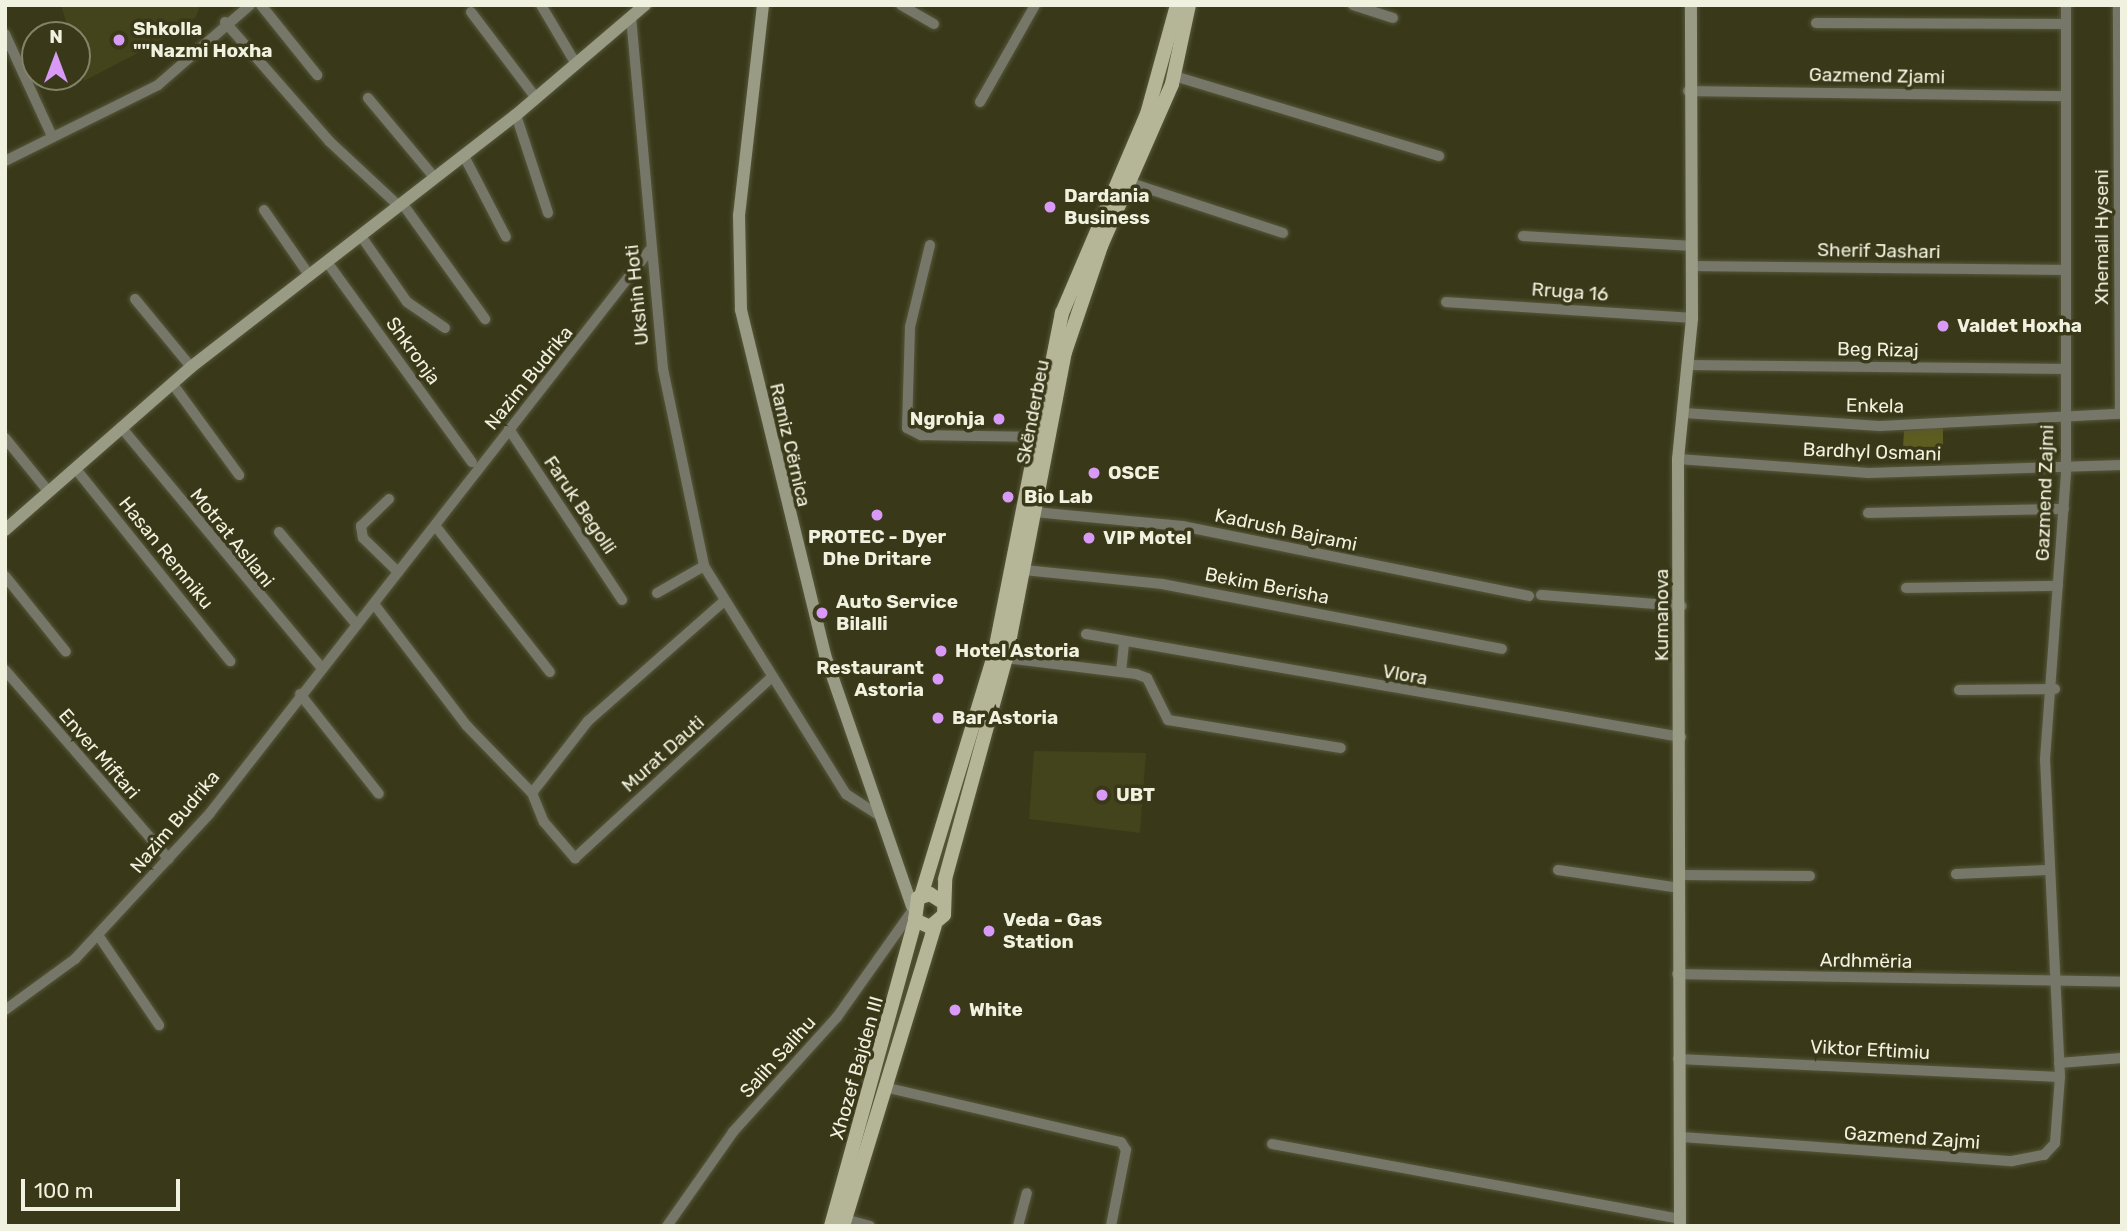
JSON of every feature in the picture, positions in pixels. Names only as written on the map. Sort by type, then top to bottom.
[{"type":"main road","name":"Skënderbeu","points":[[923,899],[994,656],[1035,438],[1062,313],[1147,114],[1177,5]]},
{"type":"main road","name":"Skënderbeu","points":[[923,899],[1006,659],[1074,317],[1174,76],[1189,5]]},
{"type":"main road","name":"Xhozef Bajden III","points":[[831,1226],[923,899],[944,915],[935,926],[844,1222]]},
{"type":"main road","points":[[923,899],[935,926]]},
{"type":"street","points":[[5,161],[158,85],[194,58],[225,22],[250,5]]},
{"type":"street","points":[[261,5],[317,75]]},
{"type":"street","points":[[541,5],[576,64]]},
{"type":"street","name":"Ramiz Cërnica","points":[[763,5],[739,215],[741,310],[799,563],[877,814],[902,878],[923,899]]},
{"type":"street","points":[[901,5],[934,24]]},
{"type":"street","points":[[980,102],[1035,5]]},
{"type":"street","points":[[1353,5],[1393,18]]},
{"type":"street","name":"Kumanova","points":[[1680,1222],[1682,1137],[1677,974],[1682,606],[1678,459],[1690,365],[1692,317],[1688,91],[1691,5]]},
{"type":"street","name":"Gazmend Zajmi","points":[[1682,1137],[2012,1161],[2051,1150],[2059,1131],[2060,1076],[2047,870],[2045,759],[2055,688],[2058,586],[2066,470],[2067,5]]},
{"type":"street","name":"Xhemail Hyseni","points":[[2066,415],[2120,414],[2118,5]]},
{"type":"street","points":[[5,530],[191,366],[516,116],[642,6]]},
{"type":"street","points":[[471,12],[536,98]]},
{"type":"street","name":"Ukshin Hoti","points":[[631,17],[649,251],[670,406],[704,566],[723,602],[846,794],[877,814]]},
{"type":"street","points":[[225,22],[329,141],[400,204],[485,318]]},
{"type":"street","points":[[1816,23],[2066,24]]},
{"type":"street","points":[[5,34],[52,136]]},
{"type":"street","points":[[1174,76],[1439,156]]},
{"type":"street","name":"Gazmend Zjami","points":[[1688,91],[2066,96]]},
{"type":"street","points":[[368,98],[434,177]]},
{"type":"street","points":[[516,116],[548,213]]},
{"type":"street","points":[[464,156],[506,237]]},
{"type":"street","points":[[1130,183],[1283,233]]},
{"type":"street","points":[[264,210],[309,275]]},
{"type":"street","points":[[362,236],[407,302],[444,328]]},
{"type":"street","points":[[1523,236],[1692,246]]},
{"type":"street","name":"Skënderbeu","points":[[929,245],[910,327],[907,428],[921,435],[1035,438]]},
{"type":"street","name":"Nazim Budrika","points":[[5,1010],[98,935],[169,859],[299,694],[437,528],[509,429],[649,251]]},
{"type":"street","name":"Shkronja","points":[[327,262],[472,461]]},
{"type":"street","name":"Sherif Jashari","points":[[1692,266],[2065,270]]},
{"type":"street","points":[[135,299],[191,366]]},
{"type":"street","name":"Rruga 16","points":[[1446,302],[1692,317]]},
{"type":"street","name":"Beg Rizaj","points":[[1690,365],[2065,369]]},
{"type":"street","points":[[172,383],[239,475]]},
{"type":"street","name":"Enkela","points":[[1684,413],[1880,426],[2066,415]]},
{"type":"street","name":"Motrat Asllani","points":[[121,427],[321,667]]},
{"type":"street","name":"Faruk Begolli","points":[[509,429],[622,600]]},
{"type":"street","points":[[5,438],[48,491]]},
{"type":"street","name":"Bardhyl Osmani","points":[[1678,459],[1868,473],[2066,470],[2122,465]]},
{"type":"street","name":"Hasan Remniku","points":[[75,468],[230,661]]},
{"type":"street","points":[[389,499],[361,526],[363,538],[398,572]]},
{"type":"street","points":[[1868,513],[2064,509]]},
{"type":"street","name":"Kadrush Bajrami","points":[[1034,512],[1182,526],[1529,596]]},
{"type":"street","points":[[437,528],[550,672]]},
{"type":"street","points":[[279,532],[357,625]]},
{"type":"street","points":[[657,593],[704,566]]},
{"type":"street","name":"Bekim Berisha","points":[[1024,570],[1162,584],[1502,649]]},
{"type":"street","points":[[5,576],[66,652]]},
{"type":"street","points":[[1906,588],[2058,586]]},
{"type":"street","points":[[1541,595],[1682,606]]},
{"type":"street","points":[[374,604],[467,726],[532,793],[588,721],[723,602]]},
{"type":"street","name":"Vlora","points":[[1086,634],[1681,737]]},
{"type":"street","points":[[1121,672],[1124,641]]},
{"type":"street","points":[[1006,659],[1121,672],[1147,678],[1168,720],[1341,748]]},
{"type":"street","name":"Enver Miftari","points":[[5,670],[169,859]]},
{"type":"street","name":"Murat Dauti","points":[[532,793],[544,822],[578,857],[772,677]]},
{"type":"street","points":[[1959,690],[2055,688]]},
{"type":"street","points":[[299,694],[379,794]]},
{"type":"street","points":[[1558,870],[1680,881],[1810,876]]},
{"type":"street","points":[[1956,874],[2047,870]]},
{"type":"street","points":[[902,878],[923,899]]},
{"type":"street","name":"Salih Salihu","points":[[667,1226],[733,1132],[837,1017],[923,899]]},
{"type":"street","points":[[98,935],[159,1025]]},
{"type":"street","name":"Ardhmëria","points":[[1677,974],[2055,982]]},
{"type":"street","points":[[2055,982],[2122,982]]},
{"type":"street","points":[[2059,1063],[2122,1058]]},
{"type":"street","name":"Viktor Eftimiu","points":[[1678,1059],[2060,1076]]},
{"type":"street","points":[[884,1087],[1121,1143],[1126,1150],[1111,1226]]},
{"type":"street","points":[[1272,1144],[1680,1222]]},
{"type":"street","points":[[1018,1226],[1027,1193]]},
{"type":"street","points":[[844,1222],[870,1226]]},
{"type":"shaded area","name":"Shkolla \"\"Nazmi Hoxha","points":[[61,5],[200,5],[196,17],[155,44],[91,77],[91,21],[66,21]]},
{"type":"shaded area","points":[[1943,427],[1943,447],[1903,447],[1904,431]]},
{"type":"shaded area","points":[[1034,751],[1146,753],[1140,833],[1029,819]]},
{"type":"place","name":"Shkolla \"\"Nazmi Hoxha","points":[[119,40]]},
{"type":"place","name":"Dardania Business","points":[[1050,207]]},
{"type":"place","name":"Valdet Hoxha","points":[[1943,326]]},
{"type":"place","name":"Ngrohja","points":[[999,419]]},
{"type":"place","name":"OSCE","points":[[1094,473]]},
{"type":"place","name":"Bio Lab","points":[[1008,497]]},
{"type":"place","name":"PROTEC - Dyer Dhe Dritare","points":[[877,515]]},
{"type":"place","name":"VIP Motel","points":[[1089,538]]},
{"type":"place","name":"Auto Service Bilalli","points":[[822,613]]},
{"type":"place","name":"Hotel Astoria","points":[[941,651]]},
{"type":"place","name":"Restaurant Astoria","points":[[938,679]]},
{"type":"place","name":"Bar Astoria","points":[[938,718]]},
{"type":"place","name":"UBT","points":[[1102,795]]},
{"type":"place","name":"Veda - Gas Station","points":[[989,931]]},
{"type":"place","name":"White","points":[[955,1010]]}]
